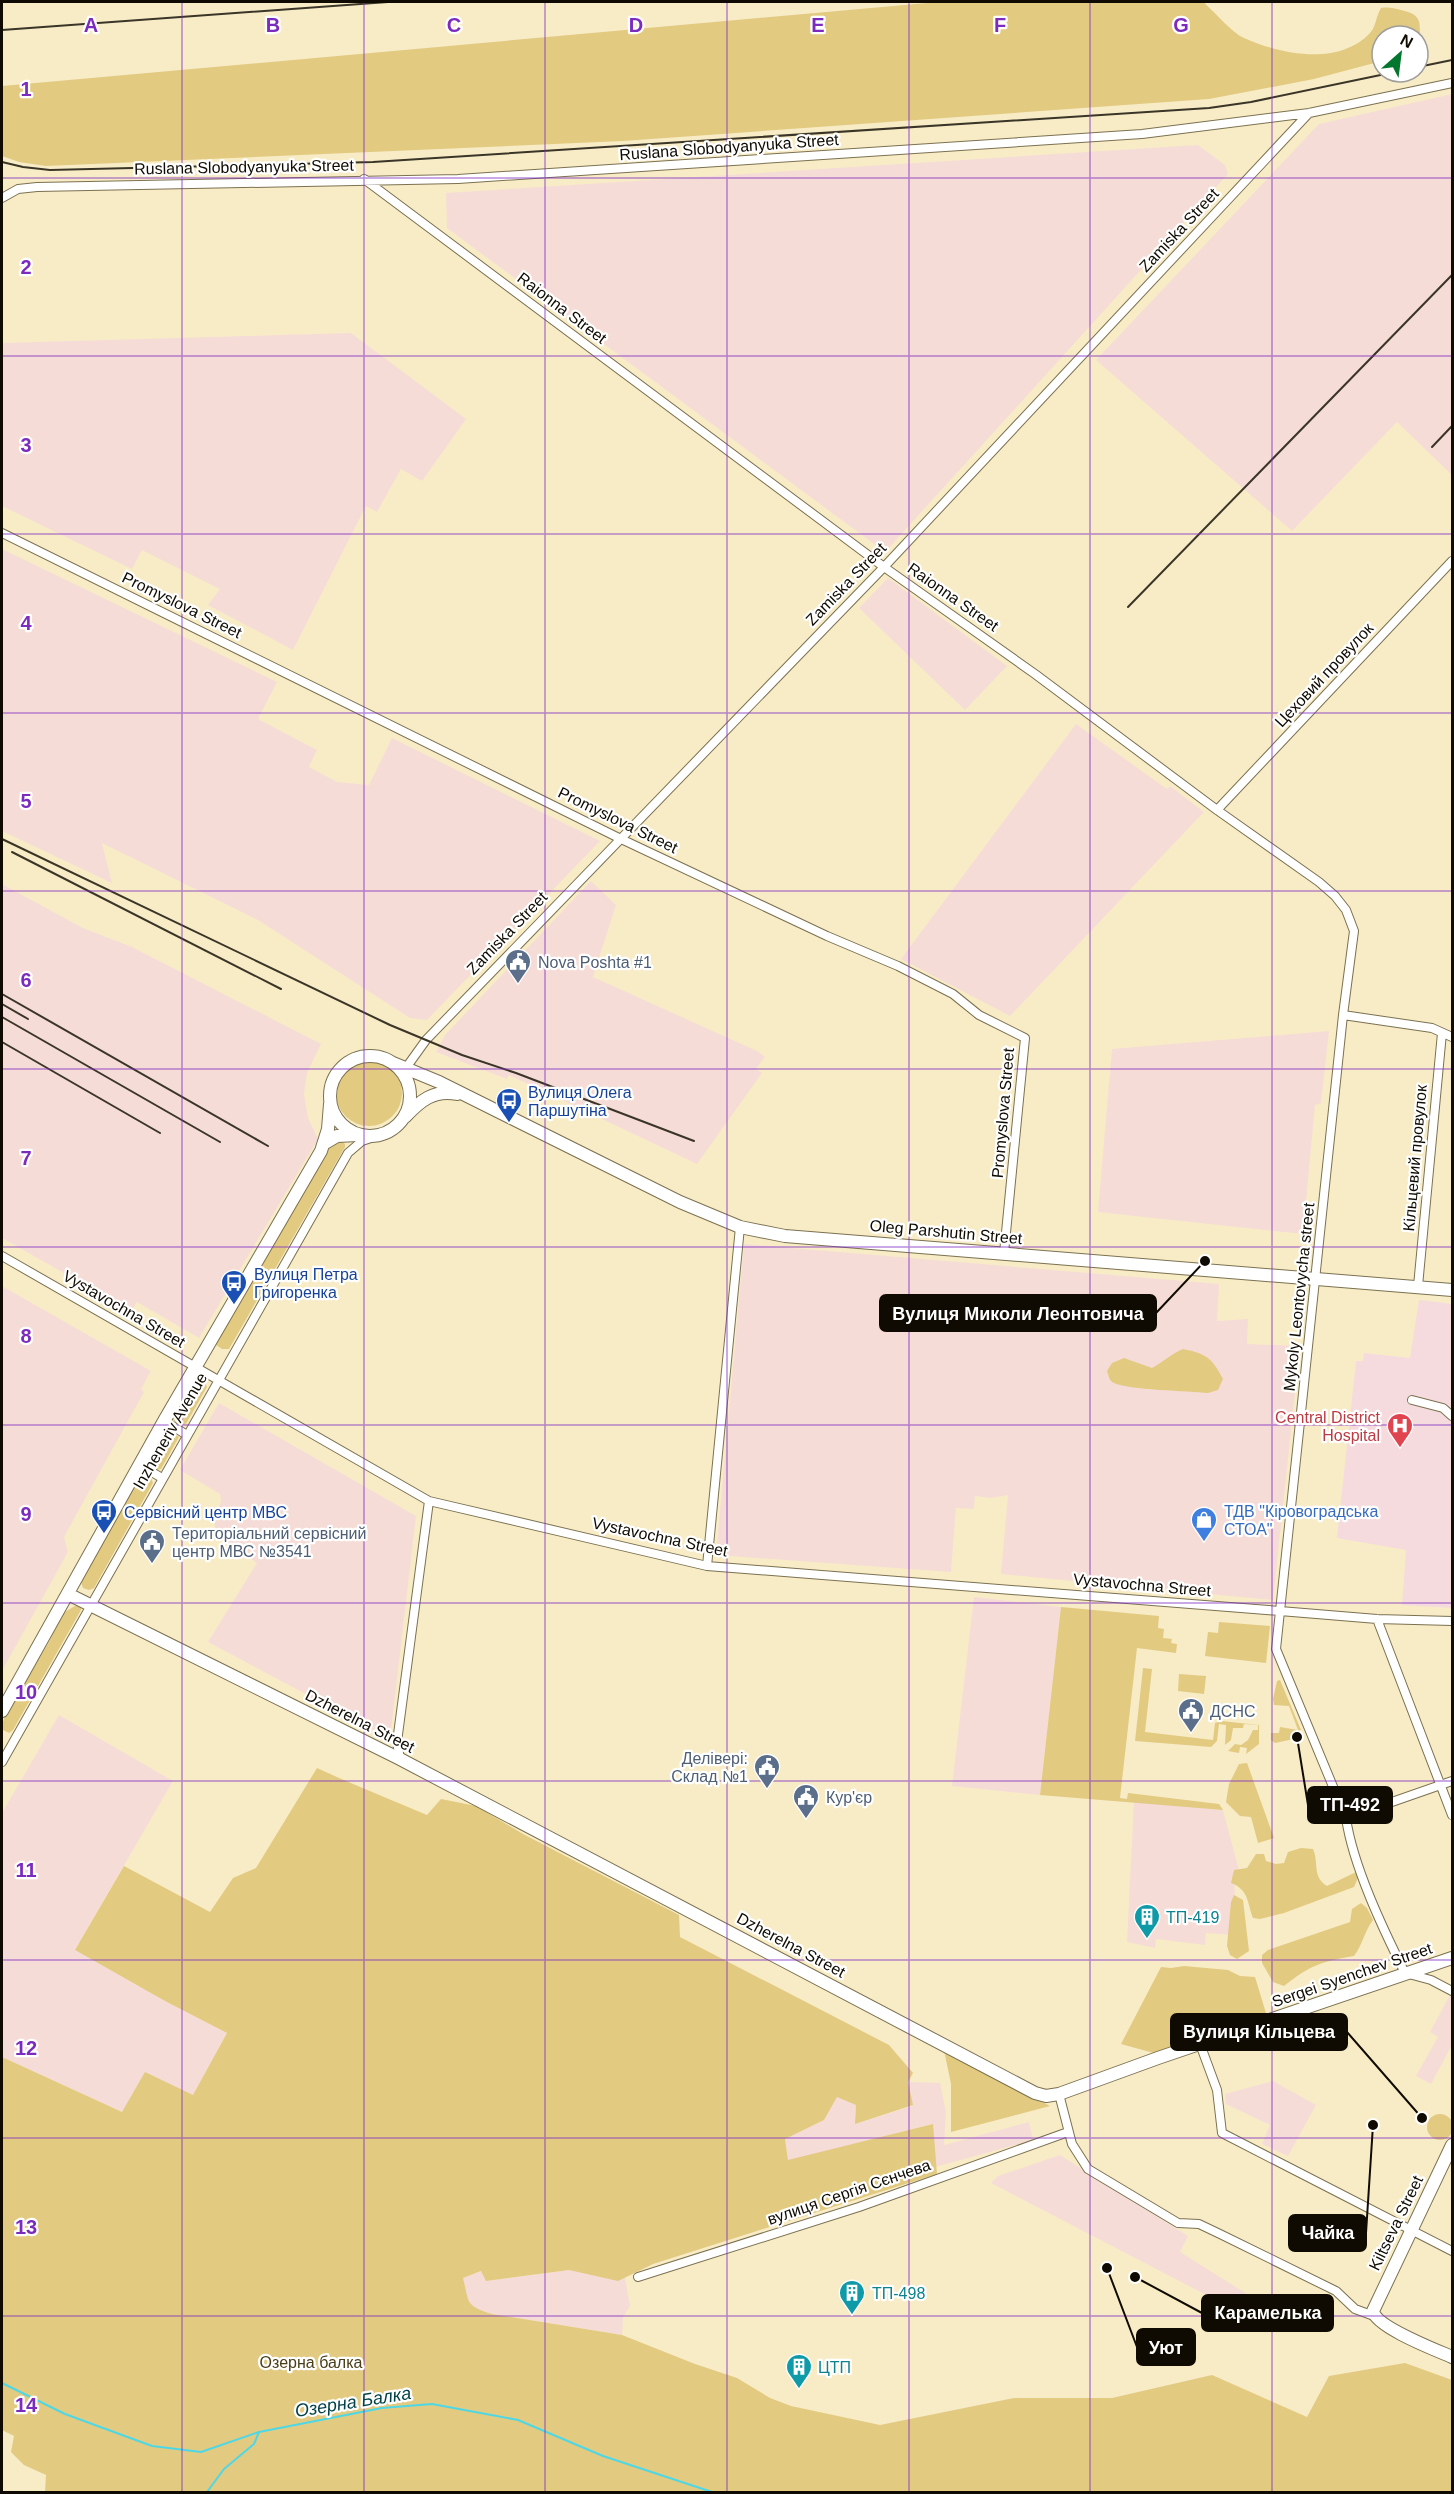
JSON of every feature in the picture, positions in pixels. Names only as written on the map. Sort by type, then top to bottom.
[{"type":"street","name":"Ruslana Slobodyanyuka Street","points":[[3,197],[18,189],[37,187],[458,179],[1130,135],[1222,126],[1309,113],[1452,82]]},
{"type":"street","name":"Zamiska Street","points":[[400,1067],[619,838],[884,567],[1309,113]]},
{"type":"street","name":"Raionna Street","points":[[364,179],[884,567],[1035,674],[1335,896],[1346,910],[1354,931],[1343,1015]]},
{"type":"street","name":"Promyslova Street","points":[[2,533],[619,838],[827,936],[898,966],[953,994],[979,1015],[1025,1038],[1004,1253]]},
{"type":"street","name":"Цеховий провулок","points":[[1217,810],[1452,561]]},
{"type":"street","points":[[1343,1015],[1432,1028],[1452,1037]]},
{"type":"street","name":"Mykoly Leontovycha street","points":[[1343,1015],[1276,1649],[1346,1818],[1349,1837],[1369,1890],[1405,1973]]},
{"type":"street","name":"Кільцевий провулок","points":[[1418,1286],[1442,1033]]},
{"type":"street","points":[[325,1143],[337,1136],[362,1135],[384,1134],[401,1121],[407,1109],[410,1096],[400,1067],[367,1056],[353,1059],[341,1068],[330,1089],[330,1104],[341,1124],[362,1135]]},
{"type":"street","name":"Oleg Parshutin Street","points":[[400,1067],[467,1096],[680,1202],[740,1227],[785,1236],[1452,1290]]},
{"type":"street","name":"Oleg Parshutin Street","points":[[401,1121],[422,1100],[433,1095],[452,1093],[467,1096]]},
{"type":"street","name":"Inzheneriv Avenue","points":[[2,1711],[194,1368],[325,1143],[330,1120],[330,1104]]},
{"type":"street","name":"Inzheneriv Avenue","points":[[2,1762],[348,1153],[362,1141],[384,1134]]},
{"type":"street","points":[[707,1566],[740,1227]]},
{"type":"street","name":"Vystavochna Street","points":[[2,1256],[429,1501],[707,1566],[1377,1619],[1452,1621]]},
{"type":"street","points":[[1412,1400],[1443,1408],[1452,1416]]},
{"type":"street","points":[[164,1421],[187,1435]]},
{"type":"street","points":[[140,1465],[162,1478]]},
{"type":"street","points":[[400,1759],[397,1742],[429,1501]]},
{"type":"street","name":"Dzherelna Street","points":[[68,1593],[400,1759],[1035,2093],[1046,2096],[1059,2094]]},
{"type":"street","points":[[1377,1619],[1452,1815]]},
{"type":"street","points":[[1346,1818],[1452,1781]]},
{"type":"street","name":"Sergei Syenchev Street","points":[[1059,2094],[1452,1958]]},
{"type":"street","points":[[1405,1973],[1431,1980],[1452,1991]]},
{"type":"street","points":[[1200,2044],[1217,2090],[1221,2133],[1452,2251]]},
{"type":"street","points":[[1059,2094],[1075,2151],[1088,2169],[1178,2223],[1199,2224],[1336,2291],[1355,2309],[1374,2316],[1385,2325],[1452,2357]]},
{"type":"street","name":"вулиця Сергія Сєнчева","points":[[638,2277],[859,2207],[1068,2132]]},
{"type":"street","name":"Kiltseva Street","points":[[1374,2316],[1374,2305],[1452,2145]]},
{"type":"shaded area","points":[[1452,94],[1452,475],[1397,422],[1292,531],[1096,360],[1319,124]]},
{"type":"shaded area","points":[[1198,145],[1225,165],[1228,174],[885,552],[447,228],[446,193]]},
{"type":"shaded area","points":[[351,333],[466,419],[422,481],[401,469],[377,512],[366,506],[293,650],[208,605],[220,589],[142,550],[132,569],[2,506],[2,343]]},
{"type":"shaded area","points":[[2,549],[277,682],[258,719],[317,750],[309,767],[337,782],[369,785],[392,738],[600,841],[427,1020],[410,1018],[258,920],[102,843],[112,883],[2,831]]},
{"type":"shaded area","points":[[888,578],[1007,666],[965,710],[859,608]]},
{"type":"shaded area","points":[[1076,724],[1167,789],[1170,786],[1204,812],[1010,1016],[901,959]]},
{"type":"shaded area","points":[[591,881],[616,905],[593,977],[757,1051],[765,1057],[756,1069],[762,1073],[697,1164],[509,1075],[507,1079],[436,1052],[445,1035]]},
{"type":"shaded area","points":[[2,884],[83,928],[132,947],[321,1044],[307,1073],[304,1094],[308,1118],[318,1139],[199,1338],[137,1302],[131,1311],[2,1238]]},
{"type":"shaded area","points":[[1329,1031],[1321,1103],[1315,1105],[1303,1234],[1098,1212],[1112,1049]]},
{"type":"shaded area","points":[[744,1244],[1219,1284],[1217,1321],[1248,1319],[1247,1344],[1300,1346],[1273,1600],[1001,1574],[1008,1495],[991,1498],[975,1496],[974,1509],[956,1508],[951,1572],[716,1555]]},
{"type":"shaded area","points":[[2,1286],[151,1371],[141,1389],[144,1392],[64,1537],[68,1552],[2,1671]]},
{"type":"shaded area","name":"Central District Hospital","points":[[1419,1300],[1452,1304],[1452,1608],[1402,1605],[1406,1550],[1337,1538],[1356,1361],[1363,1361],[1364,1353],[1410,1358]]},
{"type":"shaded area","points":[[219,1403],[416,1516],[390,1739],[208,1642],[257,1563],[215,1535],[215,1516],[221,1502],[220,1494],[180,1470]]},
{"type":"shaded area","points":[[974,1597],[1061,1607],[1040,1795],[952,1786]]},
{"type":"shaded area","points":[[59,1715],[173,1781],[75,1950],[227,2033],[193,2095],[188,2094],[122,2112],[2,2057],[2,1813]]},
{"type":"shaded area","points":[[1134,1801],[1223,1810],[1240,1874],[1234,1876],[1235,1899],[1231,1935],[1206,1933],[1205,1945],[1156,1939],[1155,1948],[1127,1942]]},
{"type":"shaded area","points":[[1450,1995],[1452,1996],[1452,2045],[1431,2084],[1416,2076],[1438,2037],[1430,2032]]},
{"type":"shaded area","points":[[1273,2081],[1316,2105],[1288,2156],[1262,2144],[1270,2125],[1226,2104],[1225,2094]]},
{"type":"shaded area","points":[[908,2082],[940,2083],[946,2113],[944,2145],[1029,2122],[1033,2140],[935,2167],[932,2124],[788,2161],[785,2139],[824,2120],[837,2096],[856,2105],[855,2124],[912,2106]]},
{"type":"shaded area","points":[[1060,2155],[1188,2236],[1180,2252],[1247,2294],[1237,2311],[991,2183],[998,2176]]},
{"type":"shaded area","points":[[569,2270],[618,2280],[625,2277],[630,2306],[623,2317],[622,2335],[492,2314],[474,2309],[466,2300],[463,2278],[482,2271],[486,2281]]},
{"type":"green space","points":[[938,2],[1203,2],[1244,38],[1292,53],[1327,54],[1343,50],[1370,33],[1370,64],[1314,79],[1209,99],[623,141],[46,166],[19,162],[2,156],[2,86]]},
{"type":"green space","points":[[1381,8],[1408,12],[1420,24],[1375,24]]},
{"type":"green space","points":[[369,1060],[382,1063],[392,1070],[399,1080],[402,1093],[399,1106],[392,1116],[382,1123],[369,1126],[356,1123],[346,1116],[339,1106],[336,1093],[339,1080],[346,1070],[356,1063]]},
{"type":"green space","points":[[341,1141],[345,1147],[229,1349],[222,1349],[216,1345],[216,1341],[327,1145]]},
{"type":"green space","points":[[1183,1349],[1203,1355],[1212,1362],[1223,1379],[1218,1390],[1208,1393],[1145,1389],[1121,1385],[1112,1382],[1109,1378],[1107,1371],[1112,1363],[1124,1358],[1152,1368]]},
{"type":"green space","points":[[195,1379],[202,1379],[207,1387],[186,1424],[180,1426],[173,1420],[173,1415]]},
{"type":"green space","points":[[170,1430],[179,1437],[161,1469],[150,1468],[145,1463],[164,1431]]},
{"type":"green space","points":[[140,1473],[151,1478],[153,1483],[94,1588],[89,1590],[83,1588],[81,1582]]},
{"type":"green space","points":[[75,1606],[81,1606],[81,1610],[13,1730],[9,1733],[3,1730],[5,1716],[49,1642],[63,1613]]},
{"type":"green space","points":[[1061,1607],[1159,1616],[1158,1628],[1164,1629],[1163,1638],[1172,1639],[1171,1643],[1177,1644],[1176,1653],[1137,1648],[1120,1798],[1127,1799],[1128,1793],[1219,1804],[1223,1810],[1040,1795]]},
{"type":"green space","points":[[1219,1622],[1270,1626],[1266,1663],[1205,1656],[1208,1632],[1218,1633]]},
{"type":"green space","points":[[1143,1668],[1152,1669],[1145,1732],[1213,1740],[1215,1723],[1221,1721],[1259,1725],[1259,1744],[1246,1754],[1247,1748],[1240,1747],[1239,1753],[1228,1751],[1235,1744],[1241,1745],[1248,1740],[1253,1730],[1258,1730],[1258,1725],[1244,1724],[1243,1728],[1233,1728],[1231,1740],[1225,1745],[1226,1725],[1219,1724],[1217,1741],[1211,1747],[1135,1741]]},
{"type":"green space","points":[[1179,1674],[1206,1676],[1204,1694],[1178,1691]]},
{"type":"green space","points":[[1280,1680],[1301,1730],[1293,1734],[1294,1739],[1275,1743],[1271,1740],[1271,1733],[1279,1733],[1280,1727],[1298,1730],[1289,1706],[1274,1705],[1277,1681]]},
{"type":"green space","points":[[1247,1763],[1274,1838],[1258,1843],[1251,1817],[1240,1816],[1226,1802],[1229,1784],[1239,1764]]},
{"type":"green space","name":"Озерна балка","points":[[317,1768],[427,1815],[441,1799],[476,1806],[523,1834],[679,1915],[680,1937],[889,2045],[913,2073],[908,2082],[913,2105],[855,2124],[856,2105],[837,2097],[824,2120],[785,2139],[788,2160],[933,2124],[937,2174],[653,2264],[618,2281],[569,2270],[486,2281],[481,2271],[463,2278],[468,2298],[477,2308],[492,2314],[622,2335],[737,2378],[770,2398],[791,2406],[880,2425],[1014,2398],[1112,2398],[1212,2375],[1307,2417],[1329,2376],[1405,2363],[1452,2380],[1452,2492],[45,2492],[46,2475],[24,2465],[11,2452],[14,2436],[2,2430],[2,2057],[122,2112],[145,2072],[193,2095],[227,2033],[75,1950],[124,1866],[210,1912],[233,1878],[256,1868]]},
{"type":"green space","points":[[1301,1848],[1313,1849],[1319,1878],[1327,1886],[1356,1872],[1358,1878],[1354,1887],[1284,1913],[1260,1919],[1253,1918],[1244,1893],[1231,1883],[1234,1870],[1247,1868],[1256,1854],[1264,1854],[1266,1861],[1276,1864],[1284,1863],[1288,1852]]},
{"type":"green space","points":[[1234,1895],[1243,1900],[1249,1951],[1237,1959],[1230,1955],[1227,1946],[1231,1902]]},
{"type":"green space","points":[[1361,1903],[1367,1908],[1373,1920],[1354,1956],[1316,1965],[1284,1986],[1273,1982],[1262,1963],[1262,1955],[1268,1950],[1350,1922],[1352,1909]]},
{"type":"green space","points":[[1184,1966],[1228,1970],[1240,1976],[1255,1977],[1266,2013],[1157,2054],[1121,2044],[1161,1967]]},
{"type":"green space","points":[[944,2050],[1050,2106],[951,2132],[951,2084]]},
{"type":"green space","points":[[1440,2114],[1449,2118],[1453,2127],[1449,2136],[1440,2140],[1431,2136],[1427,2127],[1431,2118]]},
{"type":"waterway","name":"Озерна Балка","points":[[2,2383],[65,2414],[152,2446],[201,2452],[259,2432],[382,2408],[432,2404],[518,2420],[603,2456],[712,2492]]},
{"type":"waterway","points":[[207,2492],[224,2469],[254,2444],[259,2432]]},
{"type":"railway","points":[[2,30],[388,2]]},
{"type":"railway","points":[[1430,65],[1452,60]]},
{"type":"railway","points":[[2,162],[50,170],[373,162],[1209,108],[1251,102],[1370,77]]},
{"type":"railway","points":[[1128,607],[1452,275]]},
{"type":"railway","points":[[1432,447],[1452,426]]},
{"type":"railway","points":[[2,839],[390,1025],[462,1055],[516,1073],[694,1141]]},
{"type":"railway","points":[[12,852],[281,989]]},
{"type":"railway","points":[[2,994],[268,1146]]},
{"type":"railway","points":[[2,1004],[28,1019]]},
{"type":"railway","points":[[2,1017],[220,1142]]},
{"type":"railway","points":[[2,1042],[160,1133]]},
{"type":"place","name":"Nova Poshta #1","points":[[518,985]]},
{"type":"place","name":"Вулиця Олега Паршутіна","points":[[509,1124]]},
{"type":"place","name":"Вулиця Миколи Леонтовича","points":[[1205,1261]]},
{"type":"place","name":"Вулиця Петра Григоренка","points":[[234,1306]]},
{"type":"place","name":"Central District Hospital","points":[[1400,1449]]},
{"type":"place","name":"Сервісний центр МВС","points":[[104,1535]]},
{"type":"place","name":"ТДВ \"Кіровоградська СТОА\"","points":[[1204,1543]]},
{"type":"place","name":"Територіальний сервісний центр МВС №3541","points":[[152,1565]]},
{"type":"place","name":"ДСНС","points":[[1191,1734]]},
{"type":"place","name":"ТП-492","points":[[1297,1737]]},
{"type":"place","name":"Делівері: Склад №1","points":[[767,1790]]},
{"type":"place","name":"Кур'єр","points":[[806,1820]]},
{"type":"place","name":"ТП-419","points":[[1147,1940]]},
{"type":"place","name":"Вулиця Кільцева","points":[[1422,2118]]},
{"type":"place","name":"Чайка","points":[[1373,2125]]},
{"type":"place","name":"Уют","points":[[1107,2268]]},
{"type":"place","name":"Карамелька","points":[[1135,2277]]},
{"type":"place","name":"ТП-498","points":[[852,2316]]},
{"type":"place","name":"ЦТП","points":[[799,2390]]}]
